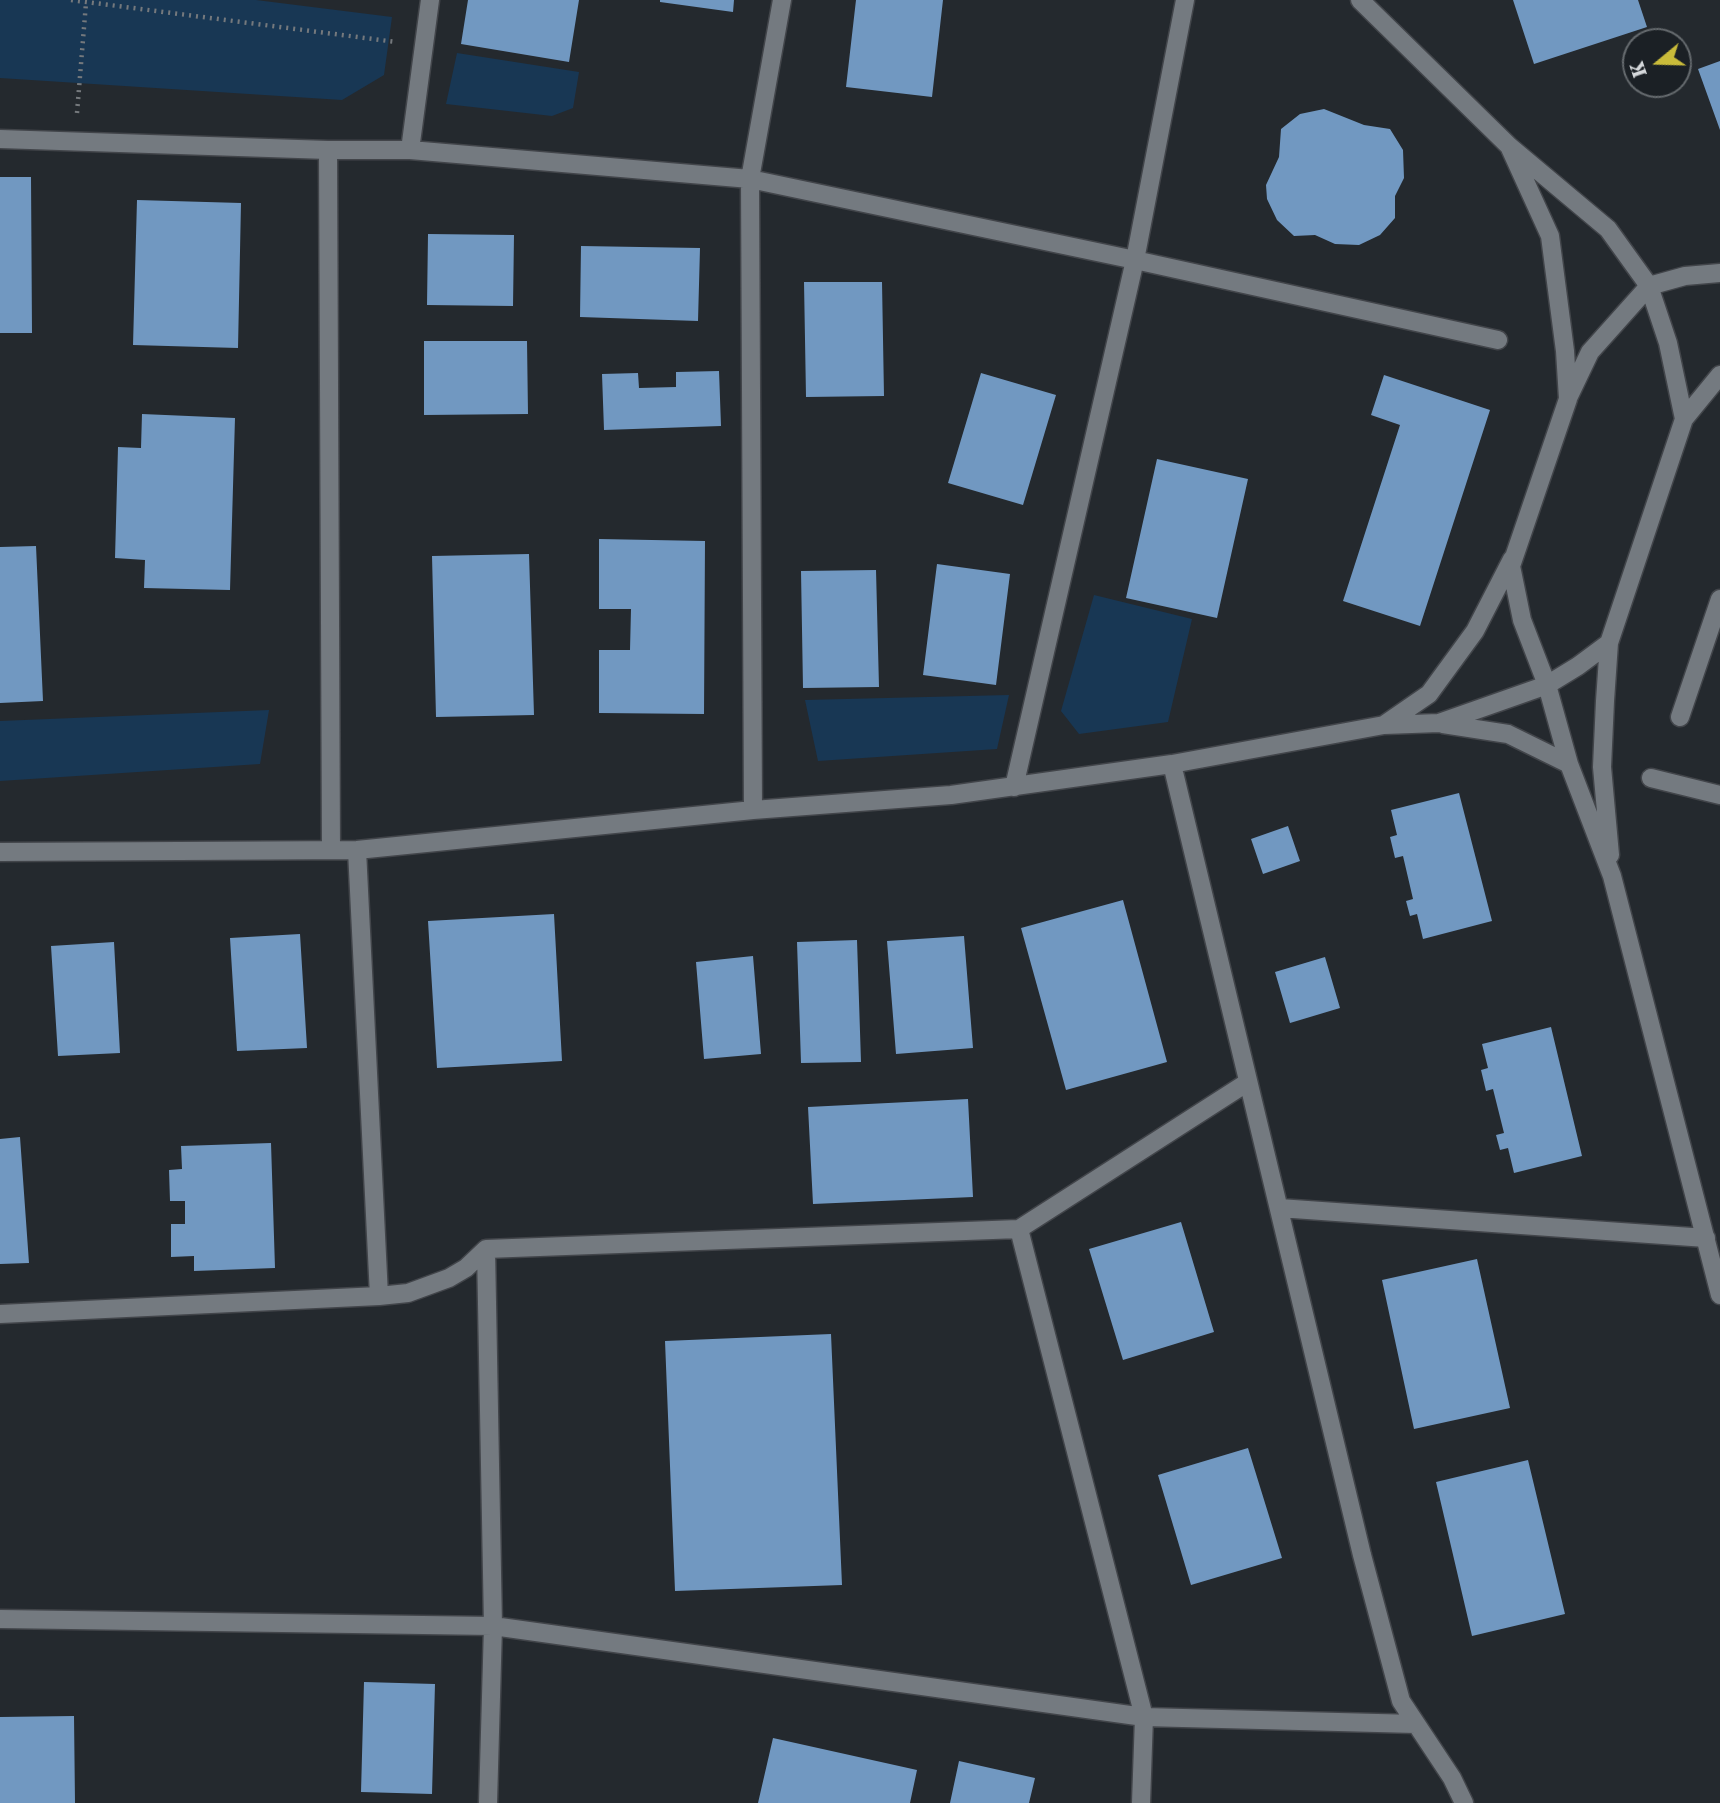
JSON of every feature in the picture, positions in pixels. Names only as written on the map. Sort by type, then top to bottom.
[{"type":"street","points":[[410,150],[430,0]]},
{"type":"street","points":[[753,810],[750,179],[782,0]]},
{"type":"street","points":[[1014,787],[1135,260],[1185,0]]},
{"type":"street","points":[[1360,0],[1509,146],[1608,229],[1649,285],[1668,343],[1684,419]]},
{"type":"street","points":[[0,139],[328,150],[410,150],[750,179],[1498,340]]},
{"type":"street","points":[[1509,146],[1550,236],[1565,351],[1568,399]]},
{"type":"street","points":[[328,150],[331,850]]},
{"type":"street","points":[[1720,273],[1685,276],[1649,285],[1590,352],[1568,399],[1511,566],[1522,620],[1546,685],[1569,764],[1612,876],[1720,1295]]},
{"type":"street","points":[[1612,876],[1602,767],[1609,643],[1684,419],[1720,375]]},
{"type":"street","points":[[1384,725],[1429,694],[1475,631],[1513,558]]},
{"type":"street","points":[[1680,717],[1720,599]]},
{"type":"street","points":[[1439,723],[1546,685],[1609,643]]},
{"type":"street","points":[[0,852],[357,850],[753,810],[951,796],[1172,764],[1384,725],[1439,723],[1508,734],[1569,764]]},
{"type":"street","points":[[1172,764],[1365,1569],[1401,1701],[1452,1778],[1464,1803]]},
{"type":"street","points":[[1651,778],[1720,795]]},
{"type":"street","points":[[357,850],[379,1296]]},
{"type":"street","points":[[0,1314],[408,1293],[449,1278],[466,1268],[486,1249],[1019,1229],[1248,1082]]},
{"type":"street","points":[[1279,1208],[1706,1238]]},
{"type":"street","points":[[1019,1229],[1144,1717],[1141,1803]]},
{"type":"street","points":[[486,1249],[493,1626],[488,1803]]},
{"type":"street","points":[[0,1619],[493,1626],[1144,1717],[1416,1724]]},
{"type":"path","points":[[71,0],[424,45]]},
{"type":"path","points":[[75,142],[86,3]]},
{"type":"shaded area","points":[[0,0],[256,0],[392,17],[384,75],[342,100],[0,78]]},
{"type":"shaded area","points":[[457,53],[579,72],[573,108],[552,116],[446,104]]},
{"type":"shaded area","points":[[1094,595],[1192,619],[1168,722],[1079,734],[1061,711]]},
{"type":"shaded area","points":[[1009,695],[997,749],[818,761],[805,700]]},
{"type":"shaded area","points":[[269,710],[260,764],[0,781],[0,721]]},
{"type":"building","points":[[468,0],[579,0],[569,62],[461,44]]},
{"type":"building","points":[[660,0],[734,0],[733,12]]},
{"type":"building","points":[[856,0],[943,0],[932,97],[846,87]]},
{"type":"building","points":[[1513,0],[1638,0],[1647,27],[1622,28],[1622,35],[1534,64]]},
{"type":"building","points":[[1720,61],[1720,130],[1698,69]]},
{"type":"building","points":[[1324,109],[1364,125],[1390,129],[1403,150],[1404,178],[1395,196],[1395,218],[1380,235],[1359,245],[1335,244],[1315,235],[1294,236],[1277,220],[1267,199],[1266,185],[1279,157],[1281,129],[1300,114]]},
{"type":"building","points":[[0,177],[31,177],[32,333],[0,333]]},
{"type":"building","points":[[137,200],[241,203],[238,348],[133,345]]},
{"type":"building","points":[[428,234],[514,235],[513,306],[427,305]]},
{"type":"building","points":[[581,246],[700,248],[698,321],[580,317]]},
{"type":"building","points":[[804,282],[882,282],[884,396],[806,397]]},
{"type":"building","points":[[424,341],[527,341],[528,414],[424,415]]},
{"type":"building","points":[[719,371],[721,426],[604,430],[602,374],[638,373],[639,388],[676,387],[676,372]]},
{"type":"building","points":[[981,373],[1056,395],[1023,505],[948,483]]},
{"type":"building","points":[[1384,375],[1490,410],[1420,626],[1343,601],[1400,425],[1371,415]]},
{"type":"building","points":[[142,414],[235,418],[230,590],[144,588],[145,560],[115,558],[118,447],[141,448]]},
{"type":"building","points":[[1157,459],[1248,479],[1217,618],[1126,598]]},
{"type":"building","points":[[599,539],[705,541],[704,714],[599,713],[599,650],[630,650],[631,609],[599,609]]},
{"type":"building","points":[[36,546],[43,701],[0,703],[0,547]]},
{"type":"building","points":[[529,554],[534,715],[436,717],[432,556]]},
{"type":"building","points":[[937,564],[1010,574],[996,685],[923,675]]},
{"type":"building","points":[[876,570],[879,687],[803,688],[801,571]]},
{"type":"building","points":[[1459,793],[1492,921],[1423,939],[1417,914],[1410,916],[1406,901],[1413,899],[1403,856],[1395,858],[1390,837],[1397,835],[1391,810]]},
{"type":"building","points":[[1288,826],[1300,861],[1263,874],[1251,839]]},
{"type":"building","points":[[1123,900],[1167,1062],[1066,1090],[1021,928]]},
{"type":"building","points":[[554,914],[562,1061],[437,1068],[428,921]]},
{"type":"building","points":[[300,934],[307,1048],[237,1051],[230,938]]},
{"type":"building","points":[[964,936],[973,1048],[896,1054],[887,941]]},
{"type":"building","points":[[857,940],[861,1062],[801,1063],[797,942]]},
{"type":"building","points":[[114,942],[120,1053],[58,1056],[51,946]]},
{"type":"building","points":[[753,956],[761,1054],[704,1059],[696,962]]},
{"type":"building","points":[[1325,957],[1340,1008],[1290,1023],[1275,972]]},
{"type":"building","points":[[1551,1027],[1582,1156],[1514,1173],[1508,1148],[1500,1150],[1496,1135],[1504,1133],[1493,1089],[1486,1091],[1481,1070],[1488,1068],[1482,1044]]},
{"type":"building","points":[[968,1099],[973,1197],[813,1204],[808,1107]]},
{"type":"building","points":[[20,1137],[29,1263],[0,1264],[0,1139]]},
{"type":"building","points":[[271,1143],[275,1268],[194,1271],[194,1256],[171,1257],[171,1224],[185,1224],[185,1201],[170,1201],[169,1170],[182,1169],[181,1146]]},
{"type":"building","points":[[1181,1222],[1214,1332],[1123,1360],[1089,1249]]},
{"type":"building","points":[[1477,1259],[1510,1408],[1414,1429],[1382,1280]]},
{"type":"building","points":[[831,1334],[842,1585],[675,1591],[665,1341]]},
{"type":"building","points":[[1248,1448],[1282,1558],[1191,1585],[1158,1475]]},
{"type":"building","points":[[1528,1460],[1565,1614],[1472,1636],[1436,1482]]},
{"type":"building","points":[[364,1682],[435,1684],[432,1794],[361,1792]]},
{"type":"building","points":[[74,1716],[75,1803],[0,1803],[0,1717]]},
{"type":"building","points":[[773,1738],[917,1770],[910,1803],[758,1803]]},
{"type":"building","points":[[959,1761],[1035,1778],[1029,1803],[950,1803]]}]
